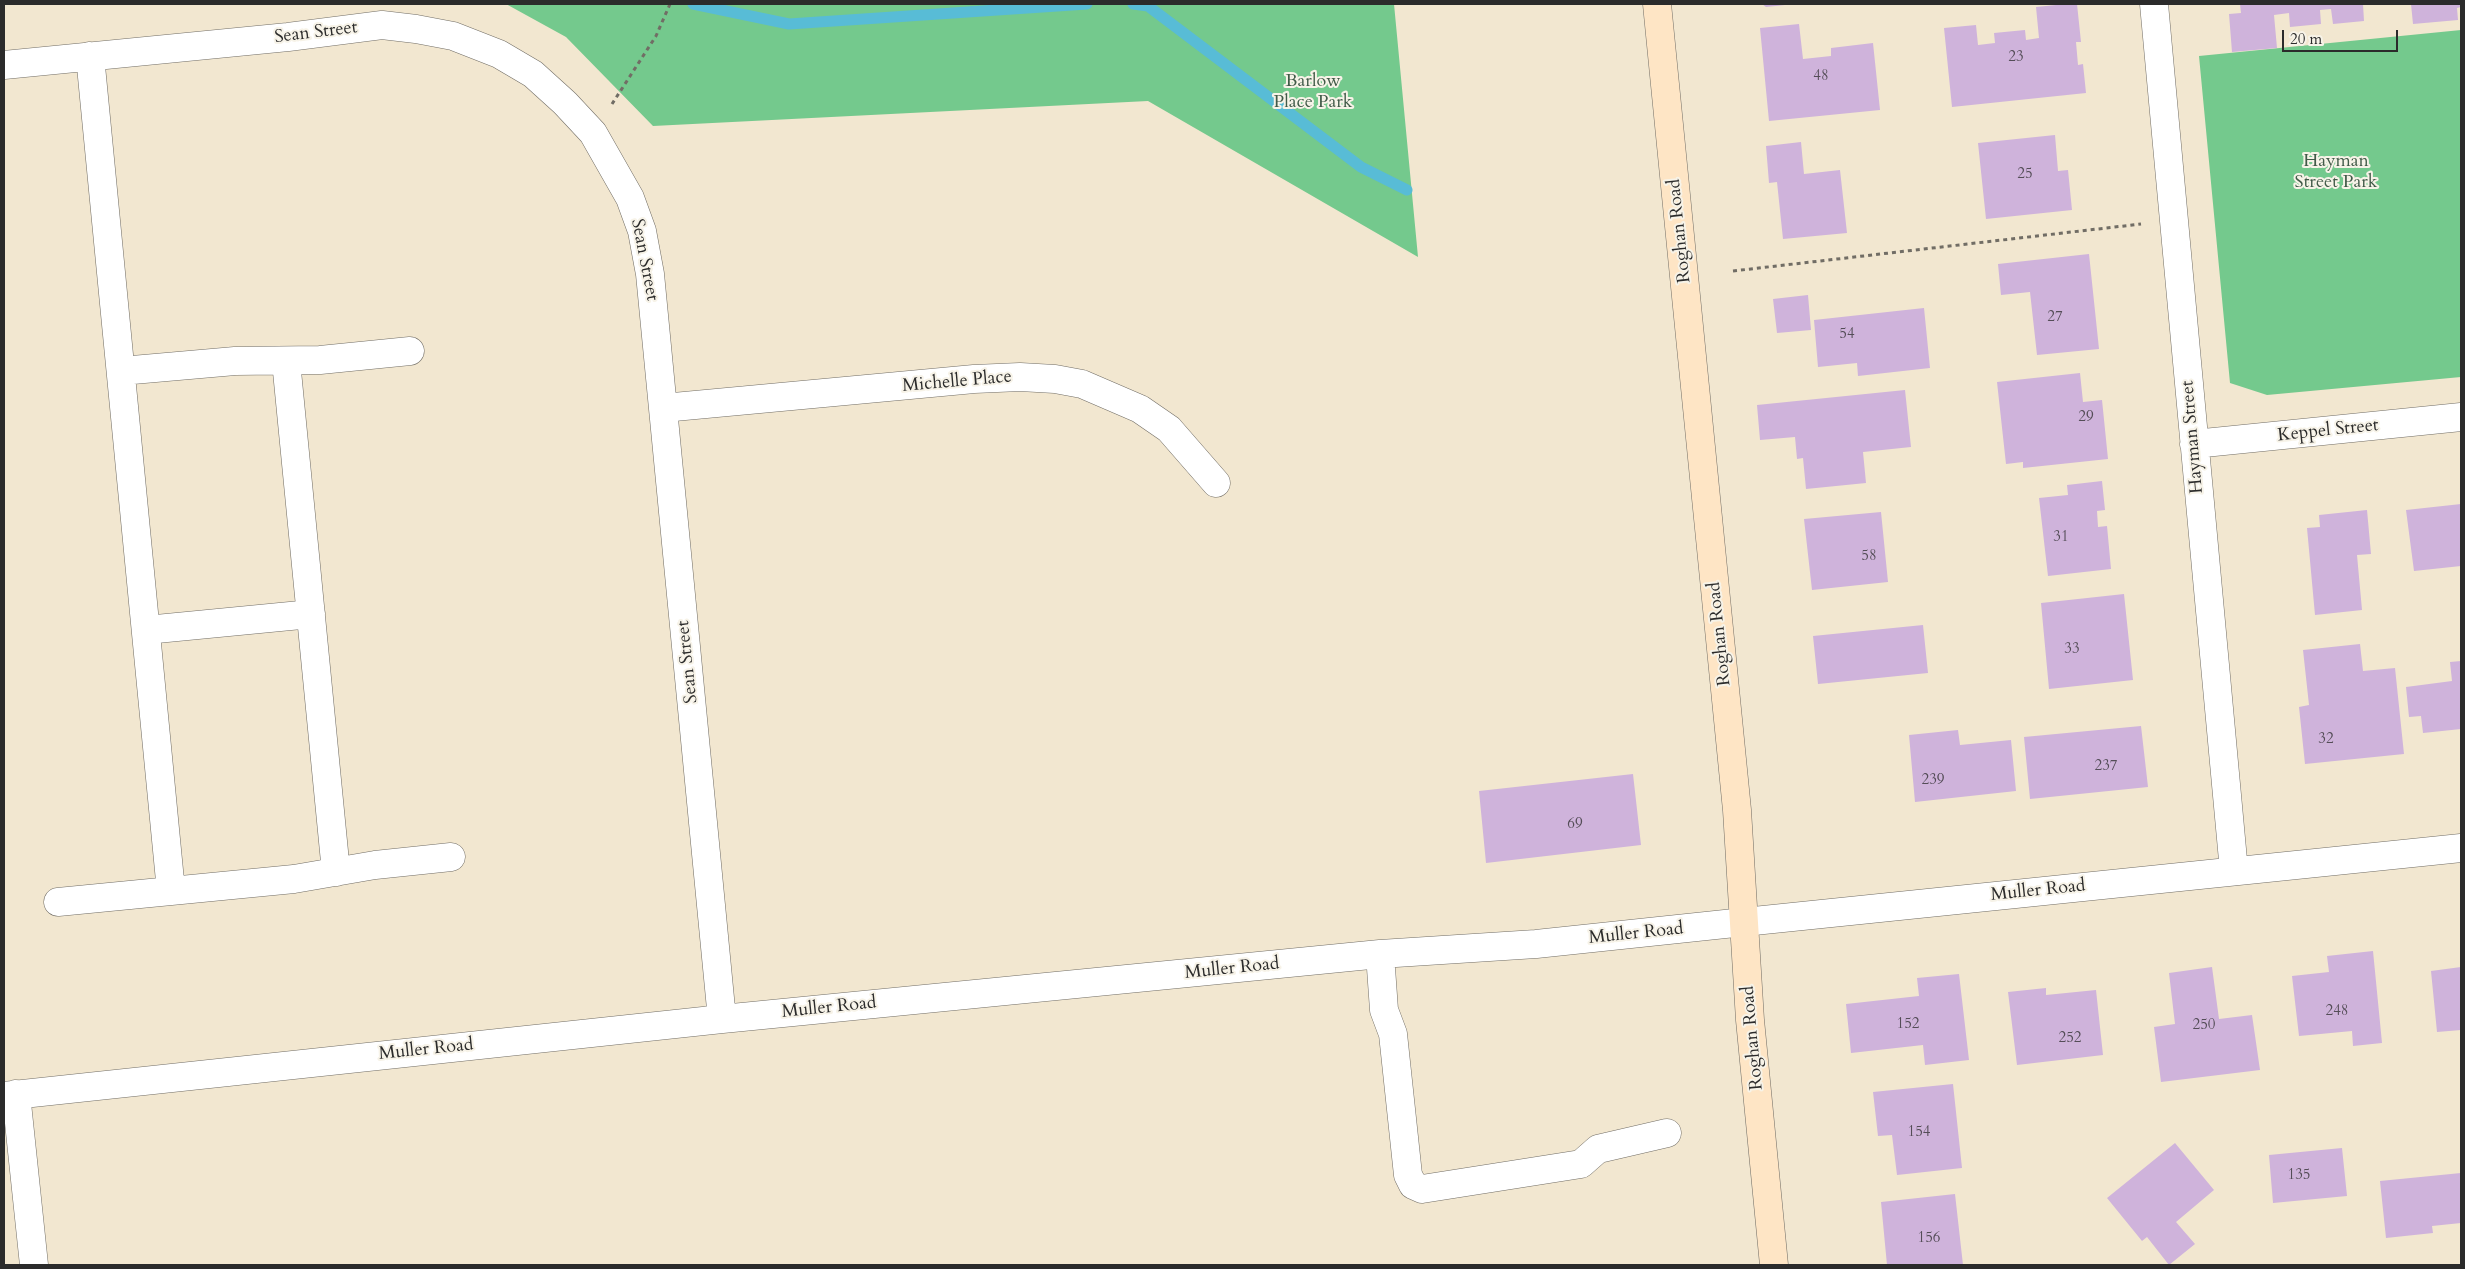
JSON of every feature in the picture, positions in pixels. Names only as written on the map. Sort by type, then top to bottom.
[{"type":"main road","name":"Roghan Road","points":[[1657,4],[1737,810],[1750,1020],[1774,1265]]},
{"type":"street","name":"Hayman Street","points":[[2154,4],[2234,871]]},
{"type":"street","name":"Sean Street","points":[[4,65],[288,37],[382,25],[453,36],[499,54],[533,74],[565,103],[593,133],[630,198],[642,231],[650,274],[722,1019]]},
{"type":"street","points":[[90,56],[171,891]]},
{"type":"street","points":[[121,371],[235,361],[286,362],[410,351]]},
{"type":"street","points":[[286,362],[336,872]]},
{"type":"street","name":"Michelle Place","points":[[663,408],[974,379],[1020,377],[1055,379],[1082,384],[1140,409],[1169,429],[1216,483]]},
{"type":"street","name":"Keppel Street","points":[[2194,444],[2461,417]]},
{"type":"street","points":[[146,630],[311,614]]},
{"type":"street","name":"Muller Road","points":[[10,1095],[722,1019],[1380,954],[1536,944],[2461,848]]},
{"type":"street","points":[[58,902],[294,879],[451,857]]},
{"type":"street","points":[[1380,954],[1384,1010],[1393,1034],[1408,1175],[1413,1185],[1422,1189],[1581,1164],[1598,1149],[1667,1133]]},
{"type":"street","points":[[10,1095],[34,1265]]},
{"type":"path","points":[[593,133],[656,36],[670,4]]},
{"type":"path","points":[[1733,271],[2174,219]]},
{"type":"green space","name":"Barlow Place Park","points":[[506,4],[1394,4],[1418,257],[1148,101],[653,126],[566,37]]},
{"type":"green space","name":"Hayman Street Park","points":[[2461,30],[2461,377],[2267,395],[2230,383],[2199,56]]},
{"type":"building","points":[[1762,4],[1784,4],[1785,5],[1766,7]]},
{"type":"building","points":[[2077,4],[2081,42],[2076,42],[2078,65],[2083,64],[2086,93],[1952,107],[1944,28],[1976,25],[1978,45],[1995,43],[1994,33],[2025,30],[2026,40],[2039,38],[2036,7]]},
{"type":"building","points":[[2240,4],[2363,4],[2364,21],[2333,24],[2331,9],[2320,10],[2321,24],[2290,27],[2289,13],[2274,15],[2277,48],[2232,52],[2229,14],[2241,13]]},
{"type":"building","points":[[2411,4],[2461,4],[2461,7],[2457,8],[2458,20],[2413,24]]},
{"type":"building","points":[[1799,24],[1803,59],[1831,56],[1831,48],[1873,43],[1880,110],[1769,121],[1760,28]]},
{"type":"building","points":[[2055,135],[2058,171],[2068,170],[2072,210],[1986,219],[1978,143]]},
{"type":"building","points":[[1801,142],[1804,174],[1840,170],[1847,233],[1783,239],[1777,182],[1769,183],[1766,146]]},
{"type":"building","points":[[2089,254],[2099,349],[2037,355],[2030,292],[2001,295],[1998,264]]},
{"type":"building","points":[[1808,295],[1811,330],[1777,333],[1773,299]]},
{"type":"building","points":[[1924,308],[1930,368],[1858,376],[1857,363],[1818,367],[1814,320]]},
{"type":"building","points":[[2080,373],[2083,402],[2102,400],[2108,459],[2023,468],[2023,462],[2006,464],[1997,382]]},
{"type":"building","points":[[1905,390],[1911,447],[1863,452],[1866,483],[1806,489],[1803,458],[1797,459],[1795,437],[1760,440],[1757,405]]},
{"type":"building","points":[[2102,481],[2105,510],[2097,511],[2098,527],[2107,526],[2111,569],[2048,576],[2039,498],[2068,495],[2067,485]]},
{"type":"building","points":[[2461,504],[2461,566],[2414,571],[2406,510]]},
{"type":"building","points":[[2367,510],[2371,554],[2357,555],[2362,610],[2315,615],[2307,528],[2320,527],[2319,515]]},
{"type":"building","points":[[1881,512],[1888,582],[1812,590],[1804,519]]},
{"type":"building","points":[[2124,594],[2133,680],[2049,689],[2041,603]]},
{"type":"building","points":[[1923,625],[1928,673],[1818,684],[1813,636]]},
{"type":"building","points":[[2360,644],[2363,671],[2395,668],[2404,754],[2305,764],[2299,707],[2309,705],[2303,650]]},
{"type":"building","points":[[2461,661],[2461,729],[2423,733],[2421,716],[2409,717],[2406,687],[2452,681],[2450,662]]},
{"type":"building","points":[[2141,726],[2148,787],[2030,799],[2024,737]]},
{"type":"building","points":[[1958,730],[1960,745],[2011,740],[2016,791],[1915,802],[1909,735]]},
{"type":"building","points":[[1633,774],[1641,845],[1486,863],[1479,791]]},
{"type":"building","points":[[2373,951],[2382,1043],[2353,1046],[2352,1031],[2299,1036],[2292,976],[2329,972],[2327,956]]},
{"type":"building","points":[[2212,967],[2219,1019],[2252,1015],[2260,1070],[2161,1082],[2154,1027],[2175,1024],[2169,973]]},
{"type":"building","points":[[2461,967],[2461,1030],[2437,1032],[2431,971]]},
{"type":"building","points":[[1959,974],[1969,1060],[1925,1065],[1923,1045],[1851,1053],[1846,1004],[1919,996],[1917,978]]},
{"type":"building","points":[[2046,988],[2046,995],[2096,990],[2103,1055],[2017,1065],[2008,992]]},
{"type":"building","points":[[1953,1084],[1962,1168],[1897,1175],[1892,1135],[1878,1136],[1873,1092]]},
{"type":"building","points":[[2175,1143],[2214,1190],[2176,1222],[2195,1244],[2169,1265],[2147,1237],[2142,1241],[2107,1198]]},
{"type":"building","points":[[2342,1148],[2347,1196],[2273,1203],[2269,1155]]},
{"type":"building","points":[[2461,1173],[2461,1223],[2432,1226],[2433,1233],[2386,1238],[2380,1181]]},
{"type":"building","points":[[1955,1194],[1963,1265],[1887,1265],[1881,1202]]},
{"type":"waterway","points":[[693,4],[789,24],[1087,4]]},
{"type":"waterway","points":[[1133,4],[1148,6],[1361,167],[1407,190]]}]
